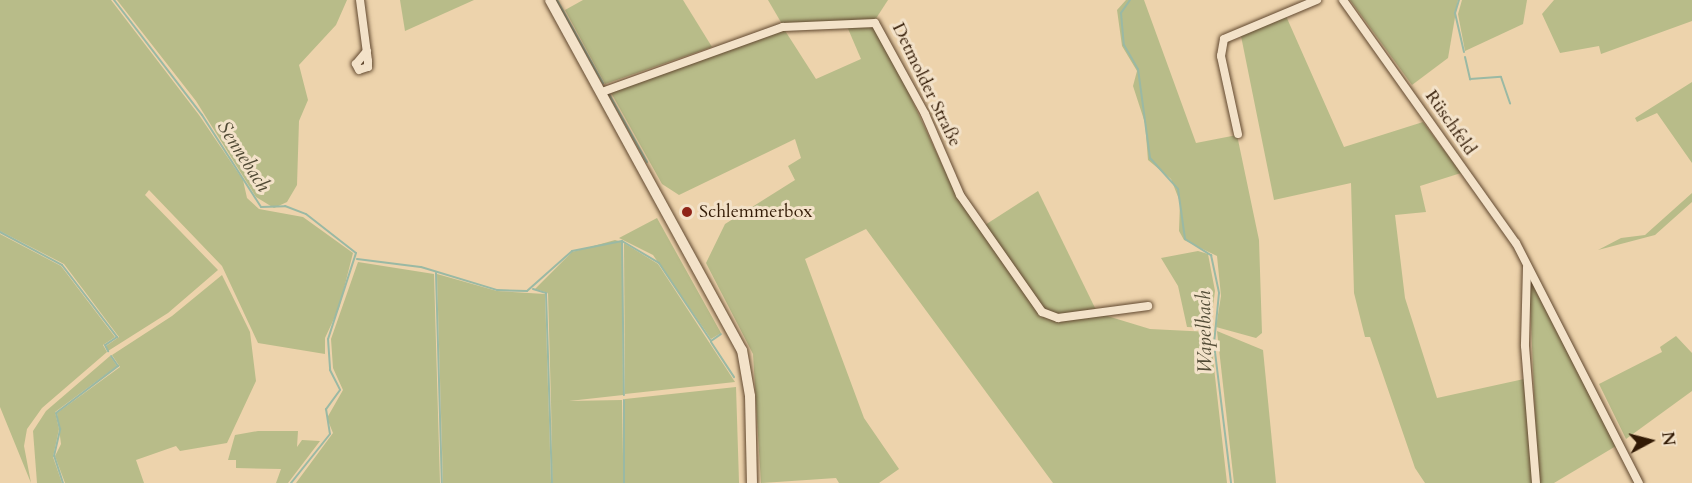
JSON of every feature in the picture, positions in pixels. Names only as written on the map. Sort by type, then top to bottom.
[{"type":"main road","points":[[550,0],[742,350],[750,396],[752,483]]},
{"type":"street","points":[[360,0],[367,51]]},
{"type":"street","points":[[1238,134],[1221,56],[1224,39],[1317,0]]},
{"type":"street","name":"Rüschfeld","points":[[1343,0],[1516,243],[1599,396],[1639,483]]},
{"type":"street","name":"Detmolder Straße","points":[[602,92],[783,27],[875,23],[960,195],[1042,312],[1058,318],[1148,306]]},
{"type":"street","name":"Rüschfeld","points":[[1527,267],[1525,346],[1536,483]]},
{"type":"green space","points":[[0,0],[111,0],[199,115],[243,180],[247,198],[259,209],[303,217],[353,253],[339,308],[325,338],[325,354],[258,343],[222,266],[149,190],[145,195],[218,270],[168,313],[108,351],[106,346],[119,337],[64,264],[0,231]]},
{"type":"green space","points":[[117,0],[347,0],[336,25],[299,65],[308,100],[299,121],[297,185],[287,202],[274,208],[256,197],[196,101]]},
{"type":"green space","points":[[400,0],[474,0],[405,31]]},
{"type":"green space","points":[[583,0],[683,0],[712,47],[605,84],[565,10]]},
{"type":"green space","points":[[768,0],[888,0],[875,20],[782,24]]},
{"type":"green space","points":[[1126,0],[1144,0],[1196,143],[1237,135],[1259,240],[1262,333],[1256,338],[1216,327],[1221,296],[1217,256],[1184,240],[1179,231],[1180,202],[1171,179],[1148,160],[1145,123],[1133,86],[1137,71],[1122,46],[1117,10]]},
{"type":"green space","points":[[1350,0],[1458,0],[1448,58],[1412,85]]},
{"type":"green space","points":[[1462,0],[1527,0],[1523,24],[1465,51],[1458,14]]},
{"type":"green space","points":[[1554,0],[1692,0],[1692,21],[1601,54],[1599,46],[1560,53],[1542,14]]},
{"type":"green space","points":[[1286,16],[1344,147],[1423,122],[1461,173],[1420,186],[1426,212],[1395,215],[1405,298],[1437,398],[1524,379],[1532,483],[1425,483],[1415,468],[1370,337],[1365,337],[1354,293],[1351,183],[1274,200],[1240,31]]},
{"type":"green space","points":[[846,24],[879,29],[952,186],[1040,314],[1059,321],[1104,315],[1150,329],[1210,332],[1227,483],[1053,483],[866,229],[805,259],[864,418],[899,469],[879,483],[839,483],[836,478],[761,483],[753,354],[706,263],[725,224],[795,180],[788,166],[801,158],[795,139],[679,195],[662,184],[610,91],[784,29],[816,79],[861,59]]},
{"type":"green space","points":[[1692,82],[1692,163],[1657,113],[1637,122],[1635,118]]},
{"type":"green space","points":[[1038,191],[1096,310],[1059,315],[1044,310],[985,225]]},
{"type":"green space","points":[[1692,193],[1692,202],[1655,235],[1598,250],[1621,238],[1645,235]]},
{"type":"green space","points":[[657,218],[721,333],[711,339],[653,255],[619,238]]},
{"type":"green space","points":[[0,234],[61,266],[115,337],[103,345],[107,352],[42,408],[27,429],[24,446],[31,483],[0,407]]},
{"type":"green space","points":[[615,240],[622,242],[623,395],[551,403],[548,293],[535,289],[572,252]]},
{"type":"green space","points":[[624,243],[658,264],[735,382],[625,394]]},
{"type":"green space","points":[[1198,251],[1208,254],[1215,291],[1210,328],[1187,327],[1178,286],[1161,258]]},
{"type":"green space","points":[[358,262],[434,274],[440,483],[296,483],[333,433],[327,418],[343,390],[333,368],[331,339]]},
{"type":"green space","points":[[437,274],[497,291],[545,294],[551,483],[443,483]]},
{"type":"green space","points":[[222,275],[250,332],[256,381],[227,443],[180,451],[176,446],[136,460],[144,483],[65,483],[55,456],[61,444],[57,413],[120,367],[112,355],[172,316]]},
{"type":"green space","points":[[1529,278],[1616,446],[1554,483],[1538,483]]},
{"type":"green space","points":[[1217,331],[1263,350],[1276,483],[1234,483]]},
{"type":"green space","points":[[1676,336],[1692,353],[1692,391],[1626,439],[1599,384],[1662,352],[1660,347]]},
{"type":"green space","points":[[110,356],[117,366],[55,412],[59,429],[53,457],[62,483],[37,483],[33,431],[46,411]]},
{"type":"green space","points":[[736,387],[739,483],[625,483],[625,399]]},
{"type":"green space","points":[[622,400],[623,483],[552,483],[551,401]]},
{"type":"green space","points":[[258,431],[298,431],[297,447],[302,440],[320,441],[288,483],[276,483],[281,469],[236,468],[236,460],[228,460],[235,435]]},
{"type":"waterway","name":"Sennebach","points":[[114,0],[202,115],[261,207],[285,206],[306,214],[356,253],[328,339],[330,370],[340,390],[326,409],[330,434],[291,483]]},
{"type":"waterway","points":[[557,0],[603,83]]},
{"type":"waterway","name":"Wapelbach","points":[[1130,0],[1121,13],[1124,45],[1138,69],[1150,158],[1178,189],[1185,239],[1211,255],[1219,293],[1214,344],[1231,483]]},
{"type":"waterway","points":[[1459,0],[1455,13],[1464,52]]},
{"type":"waterway","points":[[1465,57],[1470,79],[1501,77],[1510,103]]},
{"type":"waterway","points":[[609,94],[647,162]]},
{"type":"waterway","points":[[0,232],[62,265],[117,337],[105,345],[108,351]]},
{"type":"waterway","points":[[622,241],[659,263],[711,341],[721,334]]},
{"type":"waterway","points":[[357,259],[421,267],[497,290],[527,291],[572,251],[622,241],[624,395]]},
{"type":"waterway","points":[[436,273],[442,483]]},
{"type":"waterway","points":[[533,289],[546,293],[552,483]]},
{"type":"waterway","points":[[711,342],[734,377]]},
{"type":"waterway","points":[[63,483],[54,456],[60,429],[56,413],[118,366],[111,356]]},
{"type":"waterway","points":[[624,400],[624,483]]},
{"type":"place","name":"Schlemmerbox","points":[[687,212]]}]
